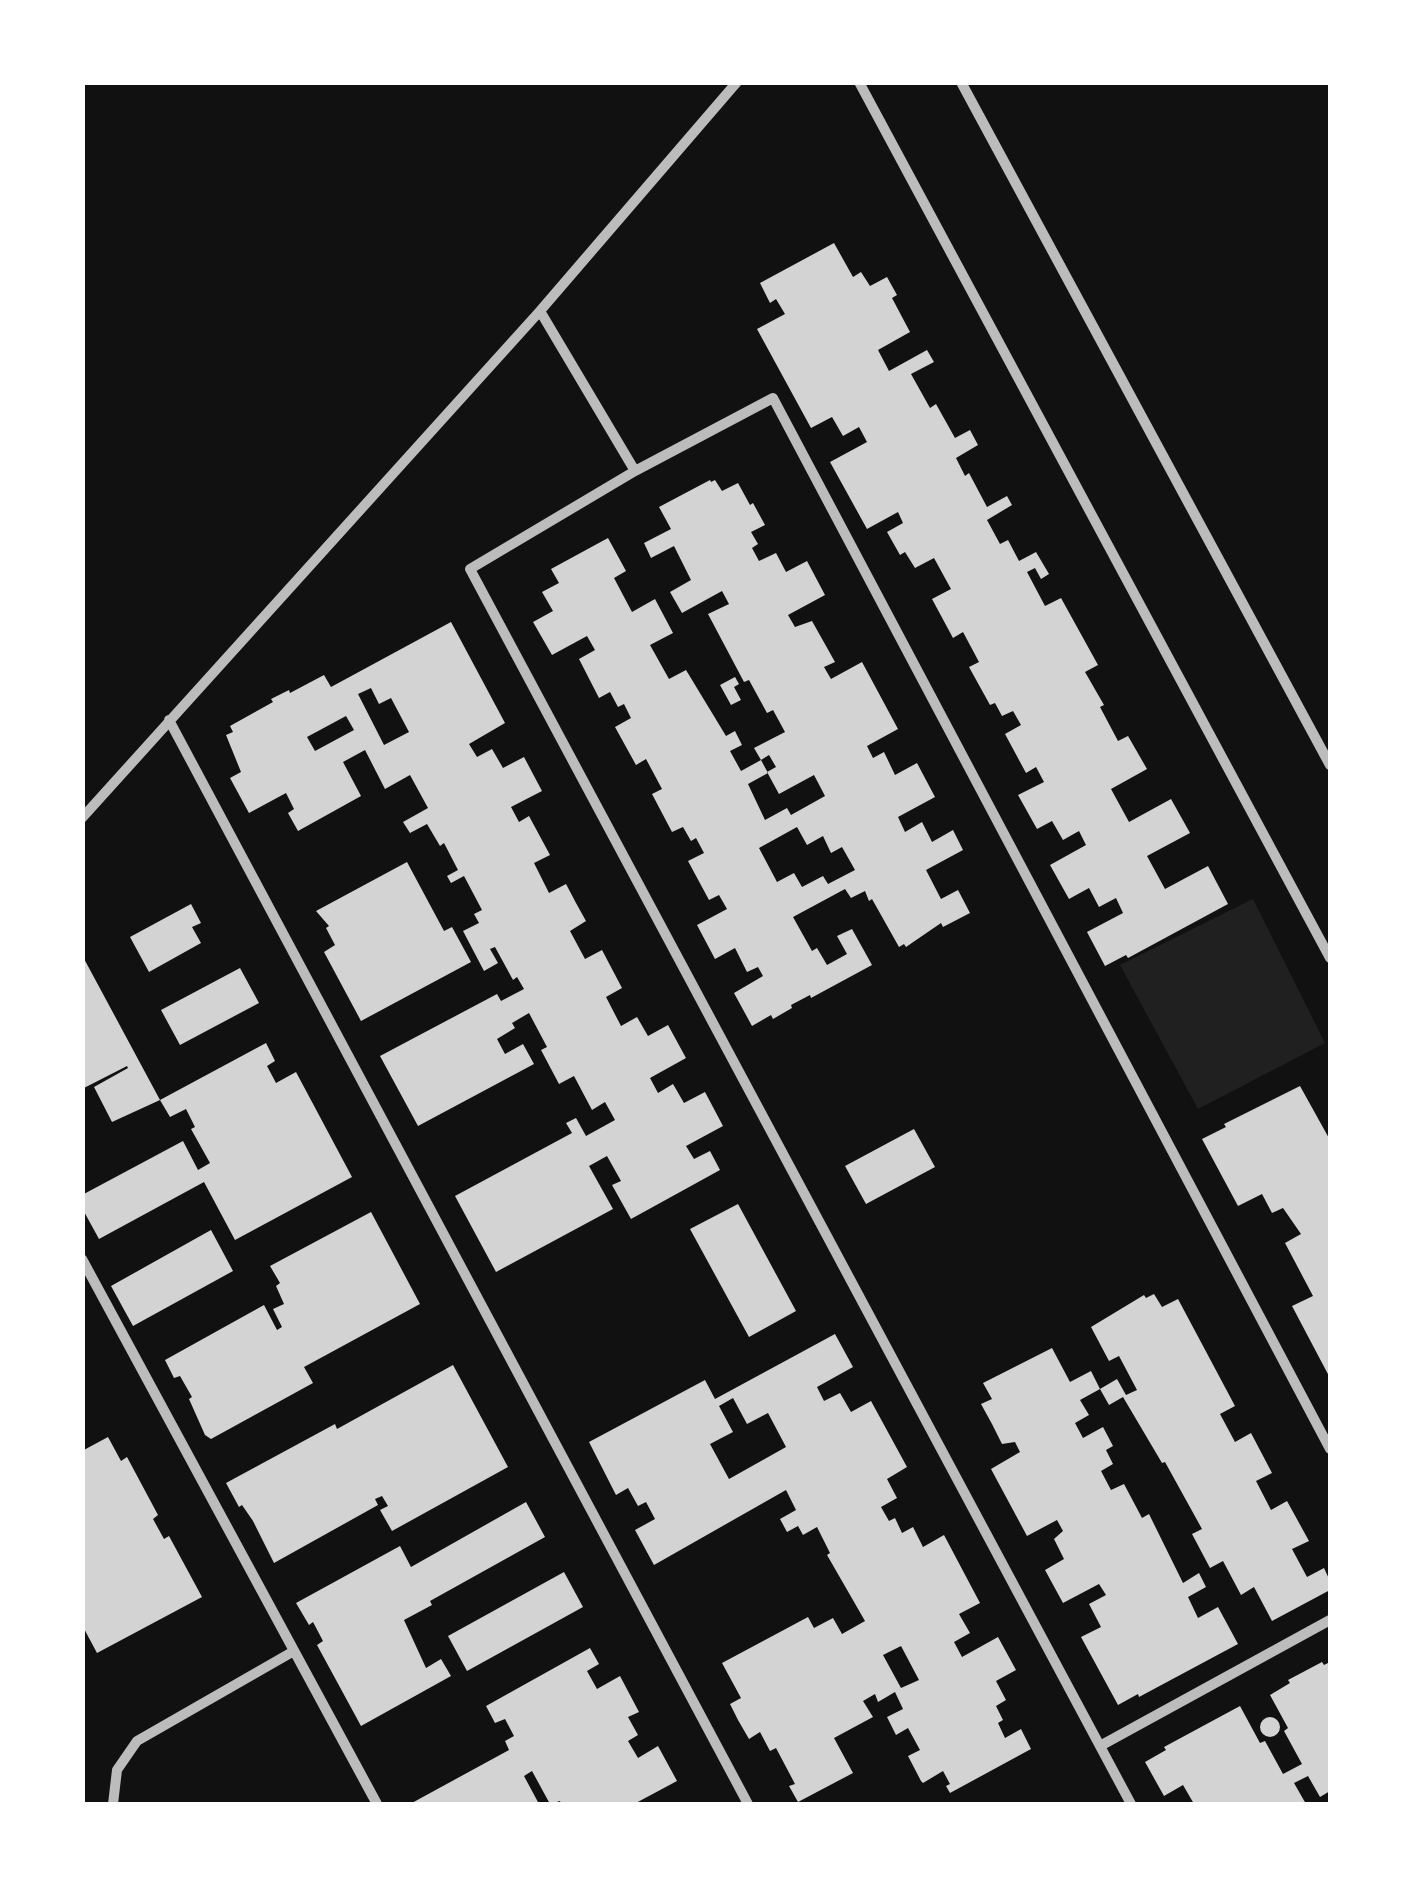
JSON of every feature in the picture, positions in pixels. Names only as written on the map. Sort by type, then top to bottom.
[{"type":"street","points":[[82,818],[540,311],[738,82]]},
{"type":"street","points":[[860,82],[1330,958]]},
{"type":"street","points":[[961,82],[1330,765]]},
{"type":"street","points":[[540,311],[635,471]]},
{"type":"street","points":[[1131,1804],[470,569],[635,471],[773,398],[1330,1449]]},
{"type":"street","points":[[169,720],[748,1804]]},
{"type":"street","points":[[82,1260],[377,1804]]},
{"type":"street","points":[[1100,1746],[1330,1620]]},
{"type":"street","points":[[113,1804],[117,1770],[137,1741],[294,1650]]},
{"type":"shaded area","points":[[1253,899],[1325,1043],[1198,1109],[1120,965]]},
{"type":"building","points":[[834,243],[853,277],[861,272],[870,286],[887,277],[897,295],[892,298],[910,332],[878,350],[889,371],[927,350],[934,362],[911,374],[930,408],[936,404],[955,438],[970,430],[978,445],[956,458],[965,476],[969,473],[987,507],[1007,496],[1012,505],[987,520],[1000,544],[1008,540],[1019,561],[1036,552],[1049,574],[1041,579],[1035,568],[1027,572],[1045,606],[1061,598],[1098,665],[1085,672],[1104,705],[1100,707],[1118,741],[1128,736],[1147,769],[1111,789],[1129,822],[1171,799],[1190,833],[1147,856],[1165,889],[1208,866],[1228,904],[1128,958],[1126,955],[1105,966],[1087,932],[1123,913],[1116,898],[1099,907],[1089,888],[1069,899],[1050,865],[1086,845],[1079,831],[1063,840],[1052,821],[1037,829],[1018,795],[1044,782],[1036,767],[1026,773],[1005,734],[1021,725],[1013,711],[1002,716],[995,703],[990,705],[969,667],[979,662],[963,632],[953,638],[932,599],[951,589],[934,558],[915,568],[905,552],[900,555],[887,532],[903,523],[898,512],[867,529],[830,462],[867,442],[859,427],[843,436],[832,417],[811,428],[757,329],[785,314],[776,299],[770,303],[760,283]]},
{"type":"building","points":[[710,480],[715,480],[722,491],[738,483],[765,525],[751,532],[758,544],[752,548],[759,561],[776,553],[786,572],[807,561],[825,595],[788,615],[795,627],[812,621],[835,662],[824,667],[831,679],[862,662],[898,729],[867,746],[873,758],[884,752],[895,775],[917,763],[935,797],[898,817],[905,832],[922,822],[932,842],[953,830],[963,850],[926,870],[941,899],[958,890],[970,913],[943,927],[941,923],[906,947],[899,947],[865,891],[851,898],[845,889],[793,917],[812,951],[817,948],[827,965],[847,954],[837,936],[852,929],[872,965],[791,1005],[773,1019],[771,1015],[752,1026],[734,993],[763,976],[758,967],[747,972],[735,948],[715,959],[697,925],[727,909],[719,895],[709,900],[688,861],[704,853],[696,838],[691,841],[683,827],[672,832],[652,794],[662,789],[646,759],[636,765],[615,727],[631,718],[624,704],[618,707],[610,692],[599,698],[579,659],[595,650],[587,636],[552,655],[533,622],[553,611],[542,592],[559,583],[551,569],[608,538],[626,571],[614,578],[632,612],[655,599],[673,633],[650,645],[669,679],[686,670],[726,736],[735,731],[742,745],[730,751],[741,771],[761,760],[754,748],[785,732],[773,710],[767,713],[749,680],[744,682],[708,614],[729,604],[722,591],[682,613],[670,592],[691,580],[674,546],[651,558],[644,543],[671,529],[659,507]],"holes":[[[769,755],[776,767],[767,772],[761,760]],[[768,773],[779,794],[814,775],[825,796],[791,815],[787,808],[765,820],[748,784]],[[797,827],[807,845],[823,836],[831,853],[842,847],[855,870],[828,884],[823,876],[802,887],[794,873],[777,882],[759,848]]]},
{"type":"building","points":[[451,622],[505,723],[469,744],[477,757],[492,749],[503,768],[524,757],[542,791],[511,807],[519,822],[529,816],[550,855],[534,863],[549,893],[566,884],[586,921],[570,931],[585,959],[602,950],[622,988],[606,997],[621,1026],[637,1017],[648,1036],[668,1025],[686,1058],[650,1078],[658,1093],[673,1084],[684,1103],[705,1092],[723,1126],[686,1146],[694,1159],[710,1151],[720,1170],[631,1219],[612,1185],[621,1181],[607,1156],[589,1166],[613,1209],[496,1272],[455,1196],[572,1133],[566,1123],[576,1118],[586,1136],[615,1120],[605,1102],[592,1110],[574,1076],[559,1084],[541,1050],[547,1047],[529,1013],[497,1039],[505,1054],[523,1044],[534,1064],[418,1126],[380,1056],[497,994],[501,1001],[524,989],[517,977],[513,980],[495,947],[490,949],[498,963],[484,971],[463,931],[479,923],[474,914],[482,910],[464,876],[451,883],[447,876],[458,870],[444,843],[440,846],[427,824],[410,833],[403,822],[428,808],[410,775],[385,789],[365,750],[343,762],[361,796],[298,831],[288,813],[294,809],[286,793],[249,813],[230,778],[241,772],[226,735],[233,732],[230,726],[273,702],[271,699],[324,675],[331,687]],"holes":[[[371,688],[379,704],[391,698],[409,732],[384,745],[358,694]],[[346,716],[354,730],[315,751],[307,737]]]},
{"type":"building","points":[[735,677],[739,684],[734,687],[741,700],[731,705],[720,685]]},
{"type":"building","points":[[407,862],[444,931],[452,927],[471,962],[361,1021],[324,952],[335,945],[326,928],[329,926],[316,911]]},
{"type":"building","points":[[191,904],[201,923],[192,927],[201,943],[149,972],[130,937]]},
{"type":"building","points":[[82,955],[160,1100],[112,1122],[94,1087],[128,1068],[82,1089]]},
{"type":"building","points":[[240,968],[259,1003],[180,1045],[161,1010]]},
{"type":"building","points":[[266,1043],[275,1061],[267,1066],[276,1083],[296,1072],[352,1177],[235,1240],[204,1182],[99,1239],[82,1208],[82,1195],[183,1141],[198,1170],[210,1163],[191,1129],[195,1127],[186,1109],[170,1117],[160,1100]]},
{"type":"building","points":[[1300,1086],[1330,1140],[1330,1378],[1292,1306],[1313,1296],[1285,1243],[1301,1234],[1283,1208],[1272,1213],[1262,1194],[1238,1206],[1202,1139]]},
{"type":"building","points":[[914,1129],[935,1167],[866,1204],[845,1166]]},
{"type":"building","points":[[738,1204],[796,1311],[749,1337],[690,1229]]},
{"type":"building","points":[[371,1212],[420,1304],[304,1367],[313,1383],[211,1439],[205,1435],[189,1399],[192,1397],[180,1376],[174,1378],[165,1360],[264,1305],[277,1330],[282,1327],[273,1309],[284,1304],[276,1286],[280,1283],[270,1266]]},
{"type":"building","points":[[211,1230],[233,1271],[133,1326],[111,1286]]},
{"type":"building","points":[[1154,1294],[1162,1307],[1178,1299],[1235,1406],[1220,1414],[1235,1442],[1251,1433],[1272,1473],[1256,1481],[1271,1510],[1287,1501],[1309,1541],[1292,1549],[1307,1577],[1324,1568],[1330,1581],[1330,1590],[1272,1621],[1254,1587],[1241,1595],[1223,1561],[1210,1568],[1192,1534],[1202,1529],[1165,1462],[1162,1463],[1123,1397],[1109,1405],[1100,1389],[1117,1379],[1126,1395],[1137,1390],[1119,1356],[1109,1361],[1091,1327],[1144,1295],[1146,1298]]},
{"type":"building","points":[[835,1334],[853,1367],[817,1387],[824,1401],[840,1393],[851,1412],[871,1401],[907,1467],[887,1479],[897,1498],[881,1507],[889,1521],[895,1518],[902,1533],[913,1527],[923,1547],[944,1535],[980,1603],[959,1614],[970,1633],[954,1642],[962,1657],[998,1637],[1016,1670],[996,1681],[1006,1700],[996,1706],[1003,1720],[998,1723],[1005,1738],[1021,1729],[1031,1749],[950,1793],[943,1771],[921,1781],[908,1756],[920,1750],[908,1728],[896,1735],[887,1717],[903,1709],[895,1692],[878,1702],[875,1694],[863,1701],[873,1717],[834,1738],[853,1773],[798,1802],[789,1786],[795,1784],[776,1748],[770,1751],[760,1732],[749,1739],[738,1720],[730,1704],[741,1698],[722,1663],[808,1617],[814,1628],[833,1618],[842,1634],[865,1621],[827,1555],[830,1553],[817,1527],[803,1535],[798,1526],[787,1532],[780,1519],[796,1510],[786,1490],[654,1565],[635,1530],[655,1519],[646,1502],[638,1506],[628,1488],[616,1495],[589,1442],[705,1380],[715,1399]],"holes":[[[733,1398],[747,1424],[768,1413],[786,1447],[729,1479],[710,1444],[733,1432],[719,1406]],[[901,1646],[919,1680],[901,1688],[883,1655]]]},
{"type":"building","points":[[1052,1348],[1070,1382],[1091,1371],[1100,1389],[1080,1400],[1089,1415],[1075,1423],[1083,1438],[1103,1427],[1113,1446],[1106,1450],[1113,1464],[1101,1471],[1111,1490],[1124,1484],[1142,1518],[1149,1514],[1183,1583],[1199,1573],[1206,1587],[1188,1597],[1198,1618],[1218,1607],[1238,1644],[1118,1705],[1081,1637],[1101,1627],[1089,1604],[1106,1595],[1099,1584],[1063,1603],[1045,1570],[1064,1559],[1054,1539],[1063,1531],[1057,1520],[1027,1536],[991,1469],[1020,1452],[1015,1442],[1002,1444],[981,1404],[992,1399],[983,1383]]},
{"type":"building","points":[[453,1365],[508,1467],[392,1531],[380,1510],[388,1506],[382,1496],[375,1499],[378,1505],[274,1563],[253,1521],[242,1505],[239,1507],[226,1483],[335,1424],[337,1429]]},
{"type":"building","points":[[108,1437],[121,1461],[127,1457],[158,1515],[153,1519],[164,1539],[169,1536],[202,1597],[97,1653],[82,1625],[82,1451]]},
{"type":"building","points":[[526,1502],[545,1537],[430,1601],[432,1605],[404,1620],[426,1668],[441,1659],[451,1676],[361,1726],[317,1645],[323,1641],[313,1622],[309,1625],[296,1603],[400,1546],[411,1567]]},
{"type":"building","points":[[564,1572],[583,1607],[467,1671],[448,1636]]},
{"type":"building","points":[[590,1648],[599,1664],[587,1671],[597,1689],[620,1676],[639,1712],[628,1717],[638,1735],[628,1741],[638,1758],[658,1746],[677,1781],[634,1804],[550,1804],[532,1771],[524,1776],[539,1804],[410,1804],[509,1750],[505,1741],[514,1736],[505,1719],[495,1723],[486,1706]]},
{"type":"building","points":[[1322,1662],[1330,1662],[1330,1791],[1320,1797],[1308,1776],[1294,1783],[1306,1804],[1194,1804],[1183,1785],[1164,1796],[1145,1762],[1166,1750],[1164,1747],[1240,1706],[1283,1774],[1302,1764],[1270,1695],[1290,1683],[1288,1680]]},
{"type":"building","points":[[1270,1717],[1280,1727],[1270,1737],[1260,1727]]}]
